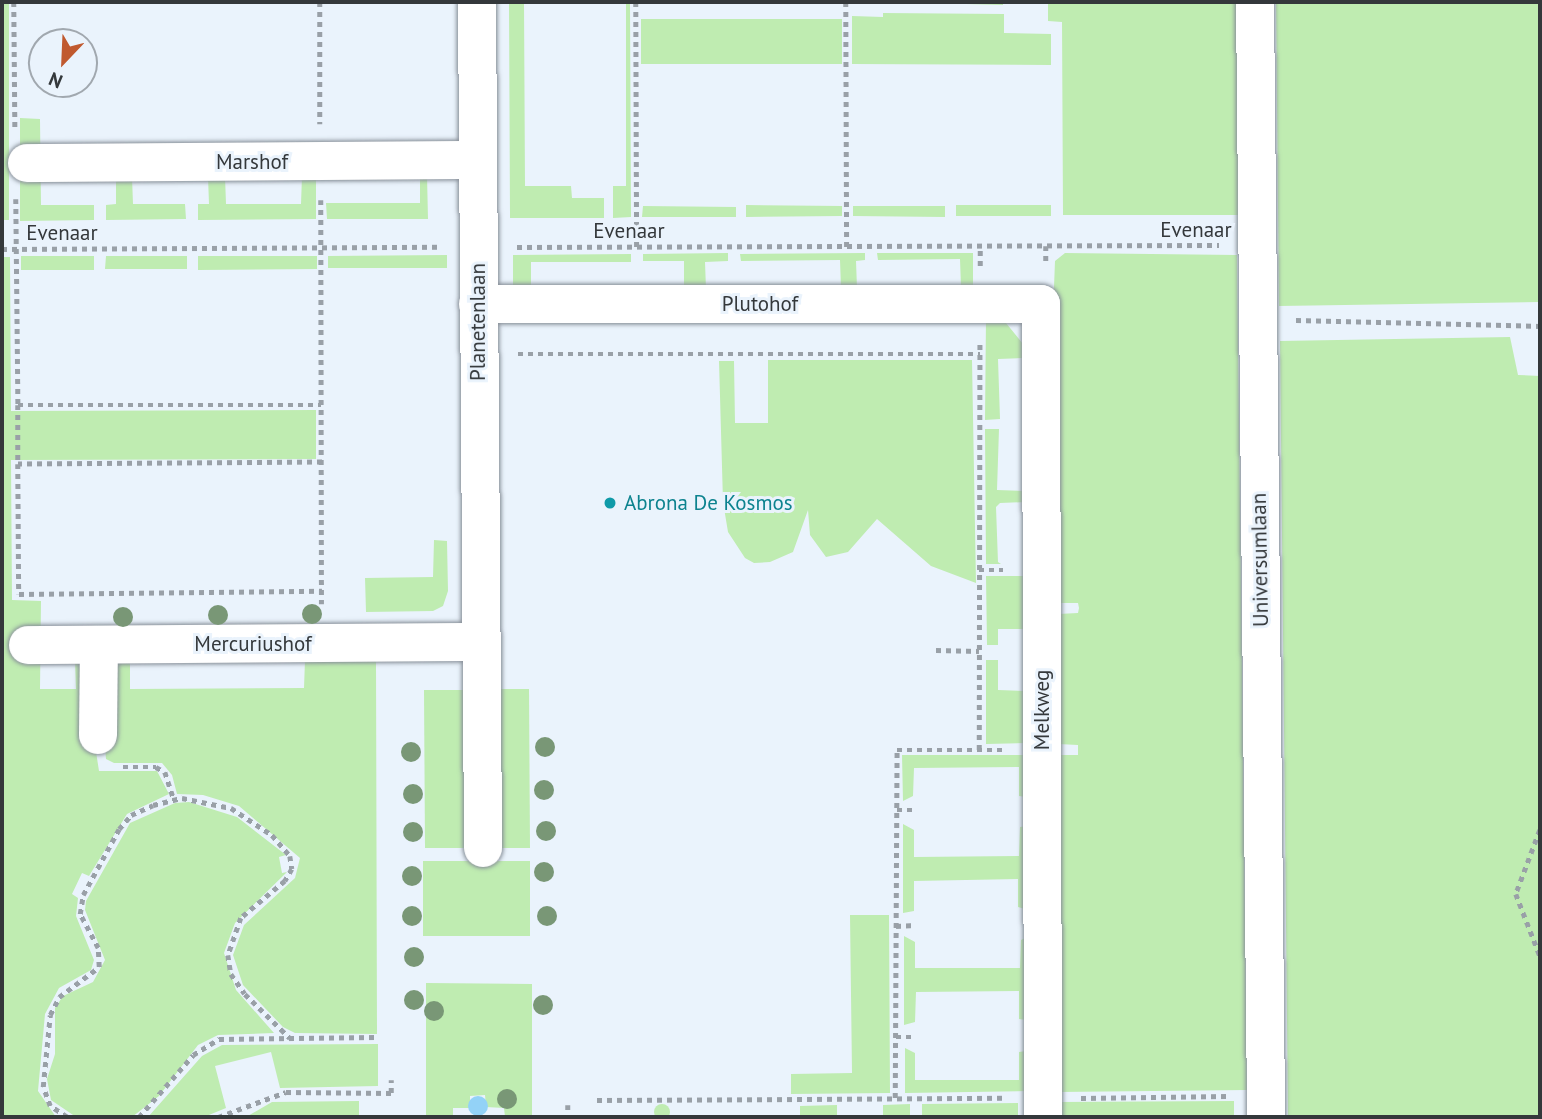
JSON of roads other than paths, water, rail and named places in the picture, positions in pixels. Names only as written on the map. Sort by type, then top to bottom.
[{"type":"street","name":"Planetenlaan","points":[[477,2],[479,689],[483,848]]},
{"type":"street","name":"Universumlaan","points":[[1253,1107],[1257,245],[1255,2]]},
{"type":"street","name":"Marshof","points":[[19,165],[478,160]]},
{"type":"street","name":"Plutohof","points":[[478,304],[1041,304]]},
{"type":"street","name":"Melkweg","points":[[1041,304],[1043,1108]]},
{"type":"street","name":"Mercuriushof","points":[[28,645],[322,643],[391,650],[479,642]]},
{"type":"street","points":[[98,735],[99,645]]},
{"type":"water","points":[[474,1096],[482,1096],[488,1106],[482,1116],[474,1116],[468,1110],[468,1102]]},
{"type":"place","name":"Abrona De Kosmos","points":[[610,503]]}]
